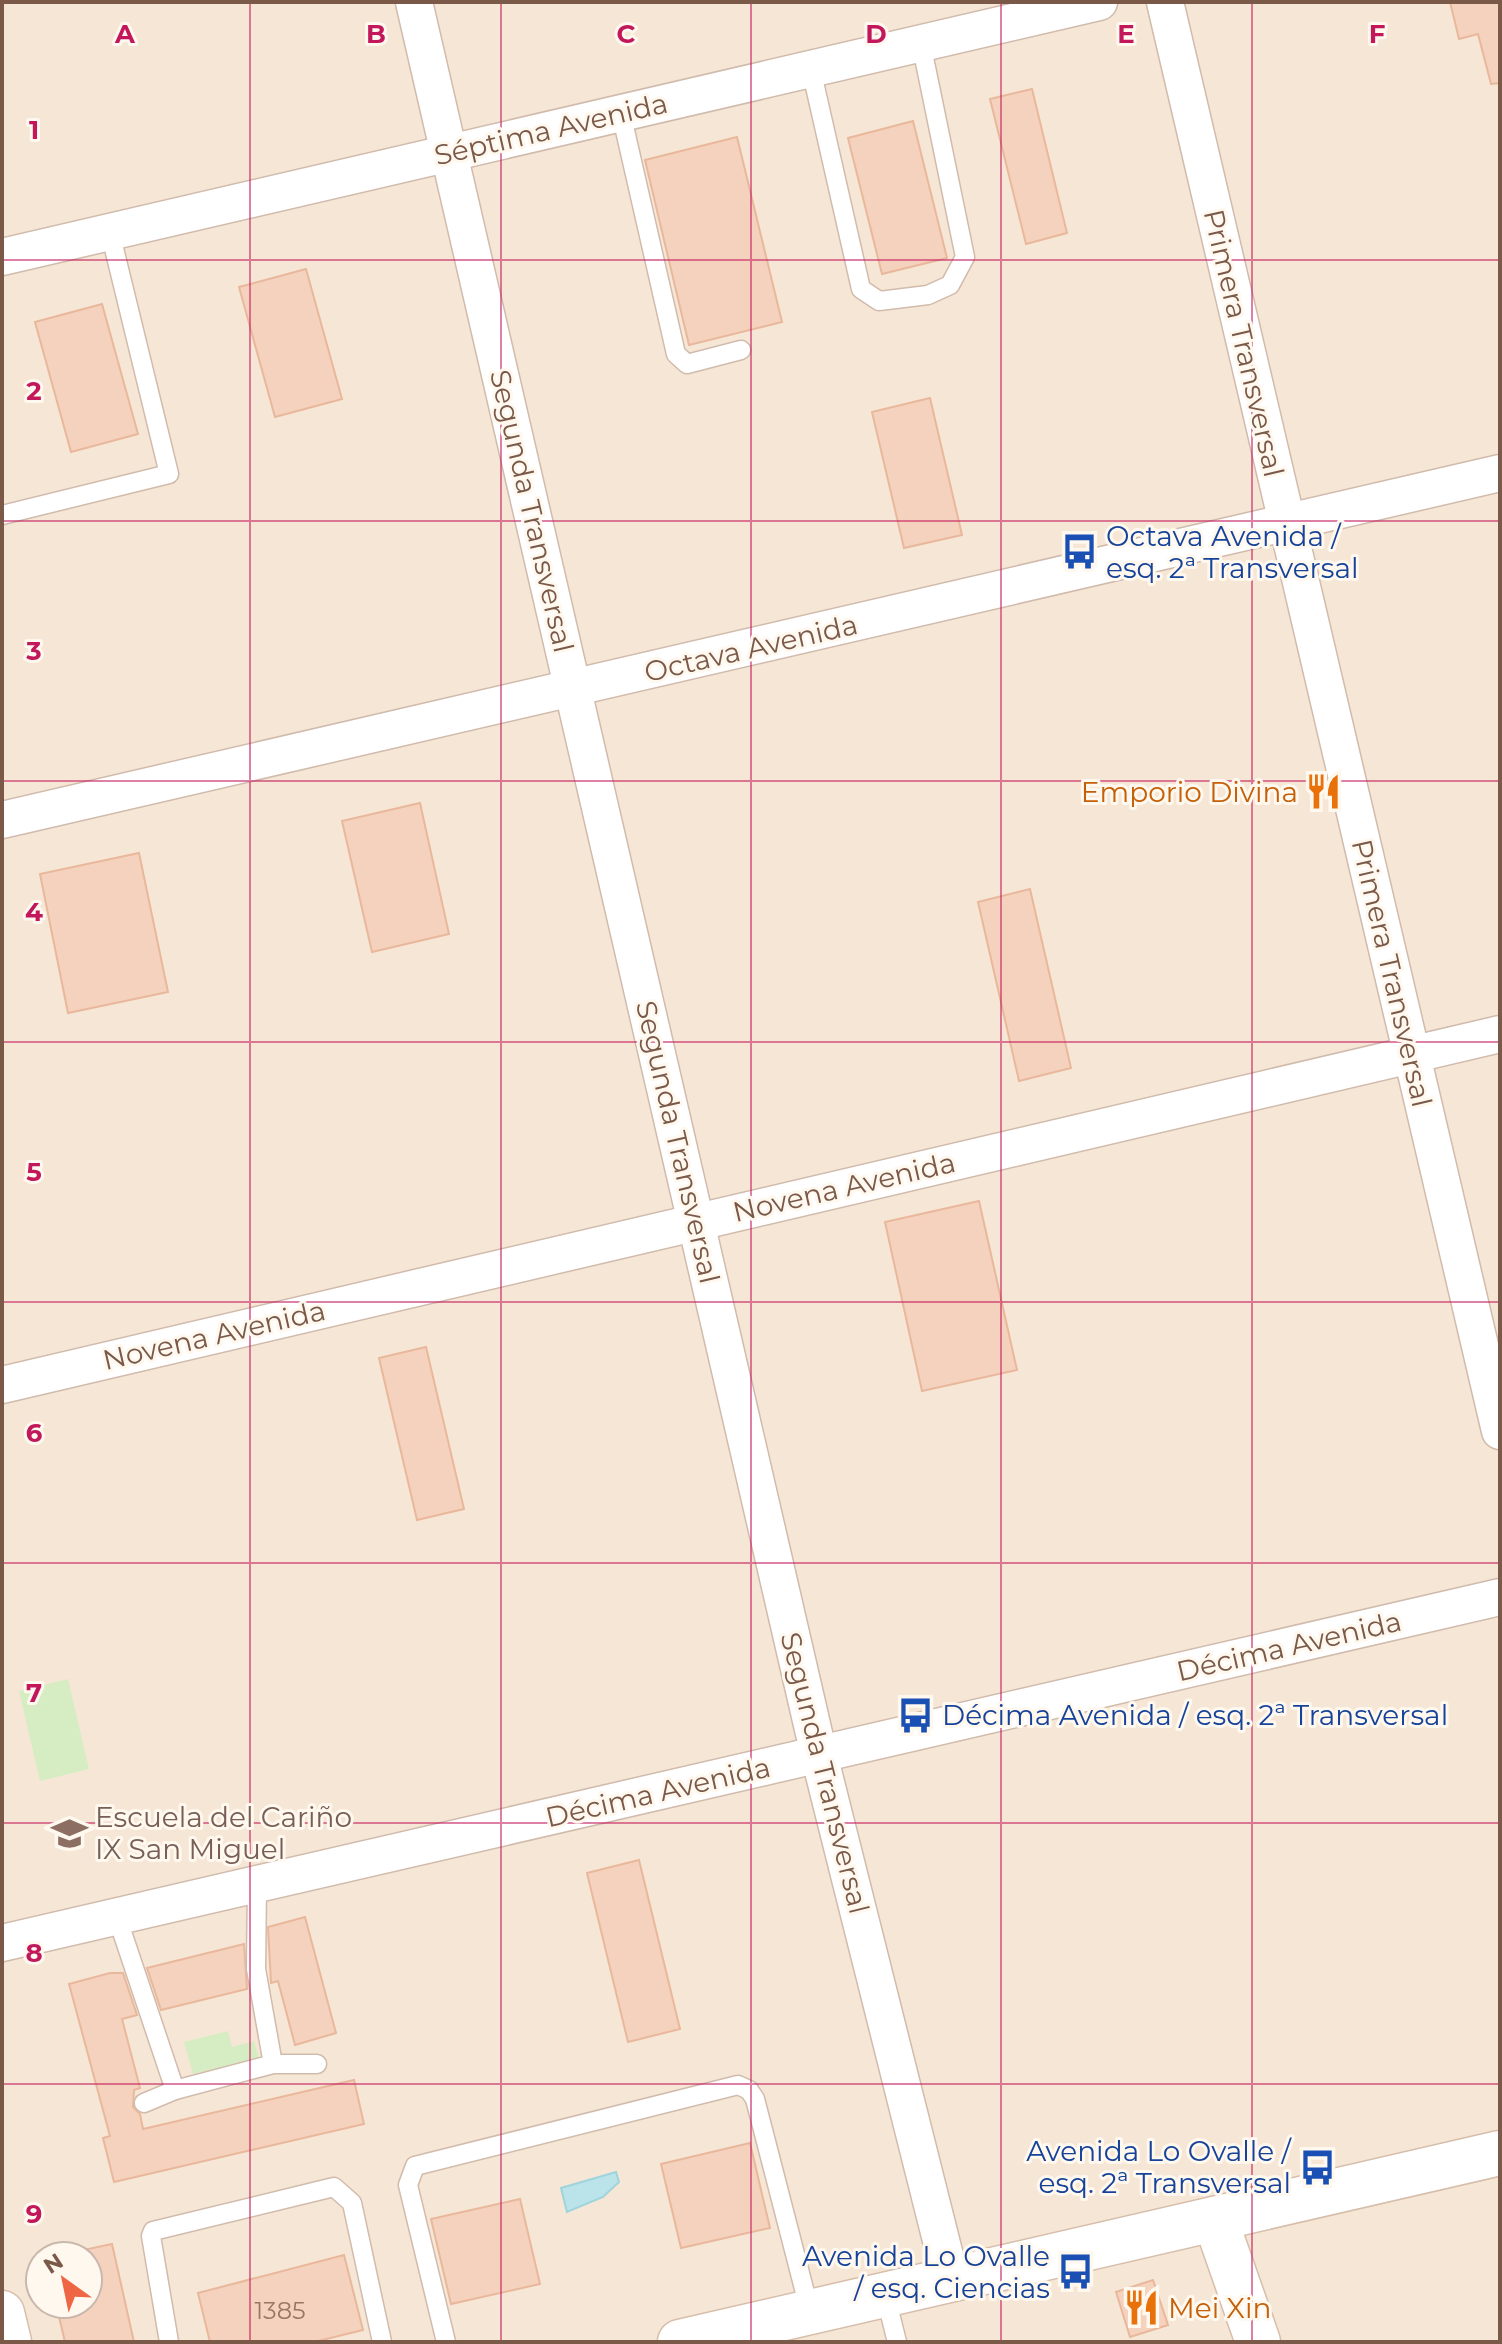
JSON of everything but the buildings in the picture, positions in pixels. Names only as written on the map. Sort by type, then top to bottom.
[{"type":"main road","points":[[680,2342],[1500,2153]]},
{"type":"main road","points":[[1215,2219],[1258,2342]]},
{"type":"main road","points":[[2,2313],[9,2342]]},
{"type":"street","name":"Segunda Transversal","points":[[414,2],[819,1755],[951,2280]]},
{"type":"street","name":"Séptima Avenida","points":[[2,257],[1099,2]]},
{"type":"street","name":"Primera Transversal","points":[[1165,2],[1500,1431]]},
{"type":"street","name":"Octava Avenida","points":[[2,820],[574,690],[1500,473]]},
{"type":"street","name":"Novena Avenida","points":[[2,1385],[1500,1034]]},
{"type":"street","name":"Décima Avenida","points":[[2,1943],[1500,1597]]},
{"type":"lane","points":[[811,69],[861,289],[879,301],[928,295],[950,285],[965,257],[921,43]]},
{"type":"lane","points":[[621,113],[676,354],[687,364],[741,350]]},
{"type":"lane","points":[[2,515],[169,474],[110,232]]},
{"type":"lane","points":[[257,1884],[256,1969],[273,2064]]},
{"type":"lane","points":[[117,1917],[175,2090]]},
{"type":"lane","points":[[144,2103],[175,2090],[273,2064],[317,2064]]},
{"type":"lane","points":[[446,2342],[408,2185],[415,2166],[738,2085],[749,2090],[755,2099],[810,2312]]},
{"type":"lane","points":[[169,2342],[151,2236],[153,2231],[334,2187],[352,2203],[382,2342]]},
{"type":"lane","points":[[885,2294],[897,2342]]},
{"type":"shaded area","points":[[2,2],[1500,2],[1500,2342],[2,2342]]},
{"type":"green space","points":[[68,1679],[89,1769],[40,1781],[19,1691]]},
{"type":"green space","points":[[228,2031],[232,2047],[254,2041],[259,2058],[193,2074],[184,2042]]},
{"type":"water","points":[[616,2172],[619,2182],[603,2197],[567,2212],[561,2188]]},
{"type":"place","name":"Octava Avenida / esq. 2ª Transversal","points":[[1080,552]]},
{"type":"place","name":"Emporio Divina","points":[[1324,792]]},
{"type":"place","name":"Décima Avenida / esq. 2ª Transversal","points":[[916,1715]]},
{"type":"place","name":"Escuela del Cariño IX San Miguel","points":[[69,1833]]},
{"type":"place","name":"Avenida Lo Ovalle / esq. 2ª Transversal","points":[[1317,2167]]},
{"type":"place","name":"Avenida Lo Ovalle / esq. Ciencias","points":[[1076,2272]]},
{"type":"place","name":"Mei Xin","points":[[1142,2308]]}]
